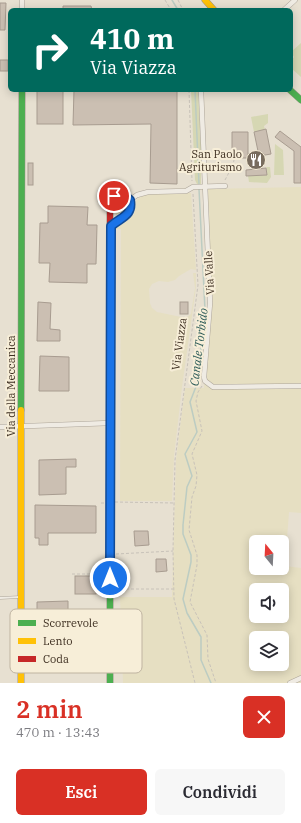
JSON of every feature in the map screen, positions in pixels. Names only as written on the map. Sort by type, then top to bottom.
[{"type":"street","points":[[206,0],[212,8]]},
{"type":"street","points":[[286,8],[295,0]]},
{"type":"street","name":"Via della Meccanica","points":[[21,609],[22,92]]},
{"type":"street","name":"Via Valle","points":[[201,92],[210,303],[204,376],[209,385]]},
{"type":"street","points":[[292,92],[301,100]]},
{"type":"street","points":[[130,200],[143,193],[186,191],[193,187],[224,185]]},
{"type":"street","points":[[110,609],[110,206],[114,196],[123,194],[130,200],[130,210],[128,214],[111,226]]},
{"type":"street","points":[[209,385],[213,387],[301,386]]},
{"type":"street","points":[[0,427],[110,423]]},
{"type":"street","name":"Via della Meccanica","points":[[20,673],[20,683]]},
{"type":"street","points":[[290,683],[301,678]]},
{"type":"lane","points":[[0,598],[21,598]]},
{"type":"path","name":"Via Viazza","points":[[189,92],[198,285],[175,460],[173,550],[176,609],[195,683]]},
{"type":"path","points":[[224,185],[233,165],[234,155]]},
{"type":"path","points":[[209,385],[201,387],[197,397],[196,407],[202,431],[192,454],[197,475],[196,486],[192,497],[189,530],[197,555],[197,565],[190,602],[207,635],[208,659],[216,683]]},
{"type":"path","points":[[110,502],[175,503]]},
{"type":"path","points":[[110,554],[173,550]]},
{"type":"path","points":[[72,574],[96,574],[97,595]]},
{"type":"path","points":[[110,589],[174,589]]},
{"type":"shaded area","points":[[301,187],[301,513],[289,512],[287,535],[249,535],[249,575],[289,575],[289,566],[301,568],[301,683],[123,683],[123,673],[142,673],[142,609],[120,609],[120,597],[172,597],[176,460],[185,388],[204,388],[213,297],[209,262],[208,189]]},
{"type":"shaded area","points":[[148,193],[191,193],[196,270],[191,269],[175,280],[168,282],[159,281],[152,284],[149,289],[152,308],[157,312],[186,318],[191,314],[195,288],[193,273],[196,273],[196,287],[174,456],[172,501],[120,501],[121,229],[116,229],[120,222],[134,214],[135,202],[140,197]]},
{"type":"green space","points":[[301,43],[301,77],[293,70],[293,50]]},
{"type":"green space","points":[[191,92],[198,92],[201,144],[201,184],[197,184],[195,180]]},
{"type":"green space","points":[[268,114],[268,123],[264,126],[265,130],[254,132],[251,117]]},
{"type":"green space","points":[[275,144],[283,150],[284,175],[274,175]]},
{"type":"green space","points":[[266,167],[270,167],[271,177],[267,183],[249,182],[248,176],[267,175]]},
{"type":"green space","points":[[121,199],[126,202],[126,209],[116,215],[118,200]]},
{"type":"building","points":[[0,3],[6,3],[5,30],[0,30]]},
{"type":"building","points":[[63,6],[91,6],[92,8],[63,8]]},
{"type":"building","points":[[0,60],[8,60],[8,71],[0,71]]},
{"type":"building","points":[[37,92],[63,92],[63,124],[37,124]]},
{"type":"building","points":[[74,92],[177,92],[177,184],[150,183],[151,124],[73,125]]},
{"type":"building","points":[[266,129],[271,154],[259,156],[254,132]]},
{"type":"building","points":[[280,131],[301,147],[301,183],[294,183],[294,151],[275,137]]},
{"type":"building","points":[[232,132],[248,132],[248,158],[236,158],[236,155],[232,155]]},
{"type":"building","points":[[28,163],[33,163],[33,185],[28,185]]},
{"type":"building","points":[[266,168],[267,175],[246,176],[246,170]]},
{"type":"building","points":[[48,206],[88,207],[87,225],[97,225],[96,264],[87,264],[87,283],[49,282],[50,263],[39,263],[40,223],[48,223]]},
{"type":"building","points":[[38,302],[51,303],[50,329],[60,330],[60,341],[37,341]]},
{"type":"building","points":[[180,302],[188,302],[188,314],[180,314]]},
{"type":"building","points":[[40,356],[69,357],[69,391],[39,391]]},
{"type":"building","points":[[76,459],[76,467],[66,467],[66,494],[39,495],[39,460]]},
{"type":"building","points":[[35,505],[96,506],[96,533],[48,533],[48,545],[39,545],[39,538],[35,538]]},
{"type":"building","points":[[134,531],[148,531],[149,545],[135,546]]},
{"type":"building","points":[[156,559],[166,559],[167,571],[156,572]]},
{"type":"building","points":[[75,576],[96,576],[96,594],[75,594]]},
{"type":"building","points":[[68,601],[68,609],[37,609],[37,602]]},
{"type":"waterway","name":"Canale Torbido","points":[[172,0],[177,8]]},
{"type":"waterway","name":"Canale Torbido","points":[[195,92],[199,184]]},
{"type":"waterway","name":"Canale Torbido","points":[[199,189],[205,310],[197,384],[190,402],[197,432],[185,454],[192,476],[187,487],[183,534],[191,555],[191,562],[183,599],[187,613],[201,637],[201,660],[211,683]]},
{"type":"traffic: fast","points":[[21,410],[22,92]]},
{"type":"traffic: fast","points":[[292,92],[301,100]]},
{"type":"traffic: fast","points":[[110,448],[110,609]]},
{"type":"traffic: fast","points":[[110,673],[110,683]]},
{"type":"traffic: slow","points":[[205,0],[212,8]]},
{"type":"traffic: slow","points":[[21,410],[21,609]]},
{"type":"traffic: slow","points":[[21,673],[21,683]]},
{"type":"traffic: jam","points":[[110,448],[110,206],[114,196],[123,195],[130,200],[130,205],[127,212],[111,225]]},
{"type":"place","name":"San Paolo Agriturismo","points":[[256,160]]},
{"type":"route","points":[[110,578],[111,226],[117,220],[126,216],[131,206],[130,200],[123,194],[114,196]]}]
